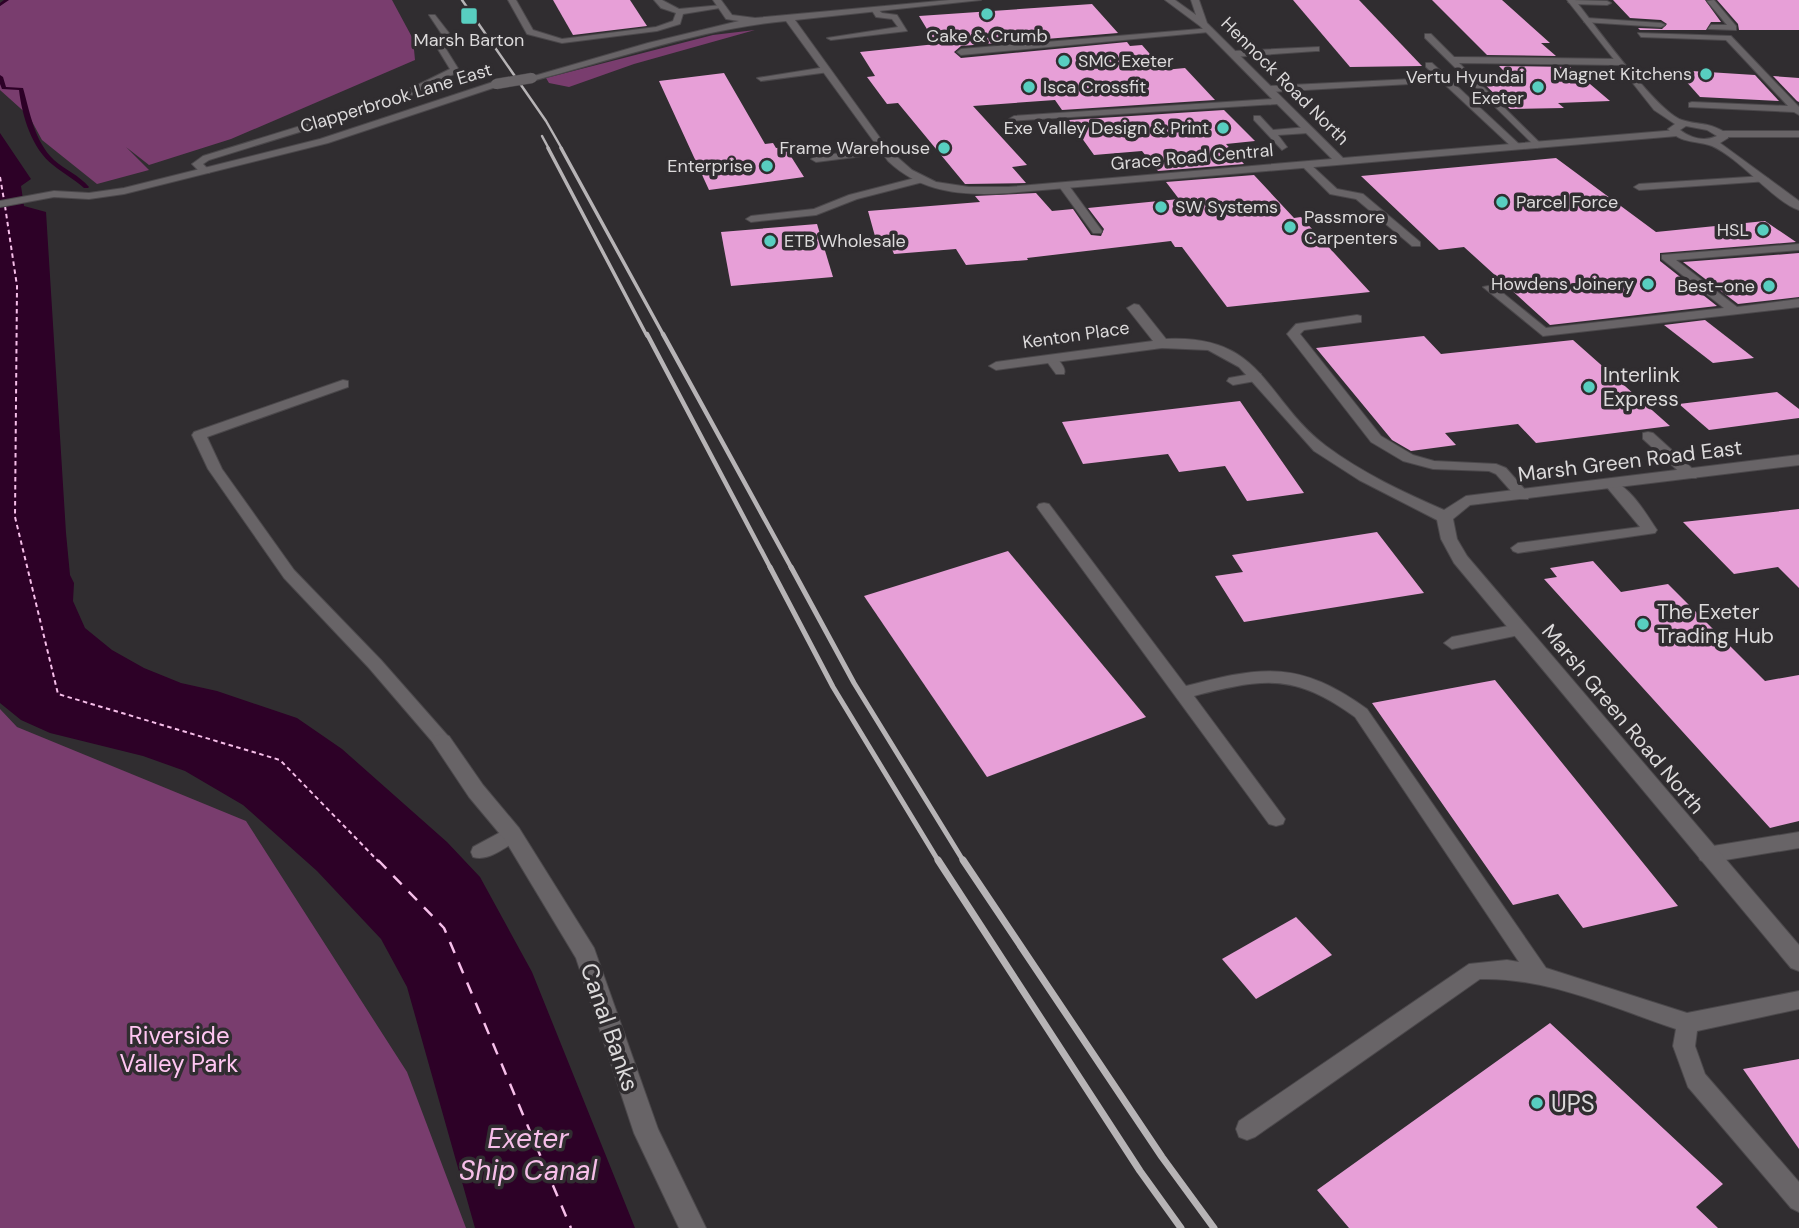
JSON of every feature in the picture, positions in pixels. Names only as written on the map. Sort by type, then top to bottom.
[{"type":"street","points":[[844,0],[854,11]]},
{"type":"street","name":"Clapperbrook Lane East","points":[[0,204],[54,194],[103,194],[205,171],[324,141],[496,84],[531,78],[729,28],[747,21],[977,0]]},
{"type":"street","name":"Hennock Road North","points":[[1169,0],[1206,27],[1342,163]]},
{"type":"street","name":"Hennock Road North","points":[[1195,0],[1206,27]]},
{"type":"street","points":[[1572,1],[1619,62],[1679,129],[1695,141],[1712,142],[1723,139],[1723,134]]},
{"type":"street","points":[[719,4],[729,17],[747,21]]},
{"type":"street","name":"Grace Road Central","points":[[789,18],[884,151],[899,166],[919,180],[965,190],[1342,163],[1679,129]]},
{"type":"street","points":[[1014,119],[1280,101]]},
{"type":"street","points":[[1679,129],[1702,125],[1723,134],[1799,135]]},
{"type":"street","points":[[1712,142],[1799,207]]},
{"type":"street","name":"Kenton Place","points":[[1134,308],[1161,342]]},
{"type":"street","name":"Kenton Place","points":[[996,366],[1056,365],[1161,342],[1203,345],[1220,350],[1243,363],[1319,448],[1413,502],[1445,517]]},
{"type":"street","name":"Marsh Green Road East","points":[[1445,517],[1466,502],[1799,460]]},
{"type":"street","name":"Marsh Green Road North","points":[[1445,517],[1449,539],[1460,559],[1799,961]]},
{"type":"street","name":"Canal Banks","points":[[442,741],[476,791],[512,835],[586,955],[647,1133],[693,1228]]},
{"type":"lane","points":[[512,0],[530,32],[562,41],[657,29],[677,22],[680,12]]},
{"type":"lane","points":[[658,0],[667,11],[680,12],[719,4]]},
{"type":"lane","points":[[1572,1],[1607,3]]},
{"type":"lane","points":[[1695,26],[1734,28],[1711,1]]},
{"type":"lane","points":[[831,38],[904,29],[894,17],[879,15],[875,9]]},
{"type":"lane","points":[[205,171],[197,164],[206,158],[370,108],[416,90],[455,70],[440,46],[445,33],[432,17]]},
{"type":"lane","points":[[1587,20],[1669,25]]},
{"type":"lane","points":[[961,52],[1206,27]]},
{"type":"lane","points":[[1641,34],[1728,38],[1798,111]]},
{"type":"lane","points":[[1428,36],[1537,145]]},
{"type":"lane","points":[[1234,54],[1316,49]]},
{"type":"lane","points":[[1452,60],[1619,62]]},
{"type":"lane","points":[[1429,65],[1517,147]]},
{"type":"lane","points":[[761,78],[826,70]]},
{"type":"lane","points":[[1268,89],[1410,81]]},
{"type":"lane","points":[[1692,106],[1798,111]]},
{"type":"lane","points":[[1257,118],[1282,147]]},
{"type":"lane","points":[[1271,133],[1308,130]]},
{"type":"lane","points":[[816,159],[884,151]]},
{"type":"lane","points":[[1306,165],[1335,192],[1359,197],[1416,244]]},
{"type":"lane","points":[[1639,187],[1763,179]]},
{"type":"lane","points":[[751,219],[816,212],[853,197],[919,180]]},
{"type":"lane","points":[[1063,185],[1097,231]]},
{"type":"lane","points":[[1734,310],[1666,257],[1799,247]]},
{"type":"lane","points":[[1489,287],[1543,332],[1799,303]]},
{"type":"lane","points":[[1357,319],[1300,327],[1293,334],[1376,439],[1408,458],[1433,465],[1491,467],[1501,471],[1523,496]]},
{"type":"lane","points":[[1233,381],[1257,377]]},
{"type":"lane","points":[[343,384],[199,435],[215,469],[289,574],[375,664],[442,741]]},
{"type":"lane","points":[[1648,436],[1691,475]]},
{"type":"lane","points":[[1518,548],[1650,530],[1633,506],[1612,485]]},
{"type":"lane","points":[[1044,507],[1276,819]]},
{"type":"lane","points":[[1452,643],[1518,630]]},
{"type":"lane","points":[[1184,693],[1228,682],[1283,674],[1309,680],[1337,693],[1361,713],[1539,975]]},
{"type":"lane","points":[[480,852],[512,835]]},
{"type":"lane","points":[[1707,855],[1799,840]]},
{"type":"lane","points":[[1247,1129],[1476,970],[1507,970],[1539,975],[1687,1023],[1799,1000]]},
{"type":"lane","points":[[1687,1023],[1684,1046],[1696,1080],[1799,1200]]},
{"type":"green space","points":[[8,0],[392,0],[413,39],[415,60],[231,139],[149,165],[126,147],[149,170],[97,184],[42,140],[29,116],[0,90],[0,6]]},
{"type":"green space","points":[[755,30],[634,64],[569,87],[549,83],[546,78],[713,35]]},
{"type":"green space","name":"Riverside Valley Park","points":[[0,709],[17,727],[246,821],[407,1072],[466,1228],[0,1228]]},
{"type":"water","name":"Exeter Ship Canal","points":[[0,133],[31,179],[21,186],[24,206],[46,212],[66,533],[70,575],[74,583],[73,601],[85,628],[112,650],[144,668],[181,683],[217,691],[297,718],[342,749],[447,842],[480,877],[532,972],[635,1228],[475,1228],[407,987],[381,939],[317,871],[243,805],[185,771],[143,756],[50,733],[21,720],[0,703]]},
{"type":"building","points":[[553,0],[630,0],[647,26],[573,35]]},
{"type":"building","points":[[1293,0],[1359,0],[1422,66],[1350,67]]},
{"type":"building","points":[[1432,0],[1502,0],[1550,43],[1541,43],[1556,56],[1487,55]]},
{"type":"building","points":[[1613,0],[1705,0],[1721,22],[1711,22],[1706,30],[1640,30],[1638,28],[1662,29],[1667,24],[1661,20],[1630,18]]},
{"type":"building","points":[[1717,0],[1799,0],[1799,30],[1739,30],[1738,24]]},
{"type":"building","points":[[1092,4],[1118,33],[961,46],[954,52],[961,58],[1127,42],[1130,46],[1142,45],[1164,70],[1185,68],[1215,100],[1062,110],[1055,100],[973,106],[1027,165],[1012,167],[1026,183],[965,184],[898,103],[887,104],[867,77],[875,76],[860,52],[936,44],[919,16]]},
{"type":"building","name":"Vertu Hyundai Exeter","points":[[1499,66],[1570,67],[1610,101],[1558,103],[1564,108],[1510,109],[1473,73],[1505,72]]},
{"type":"building","points":[[1676,70],[1755,75],[1779,101],[1700,97]]},
{"type":"building","points":[[724,73],[765,144],[773,143],[776,148],[785,147],[804,177],[709,190],[659,81]]},
{"type":"building","points":[[1773,76],[1799,78],[1799,102],[1797,101]]},
{"type":"building","points":[[1224,110],[1255,141],[1226,144],[1244,164],[1158,171],[1142,151],[1094,155],[1069,120]]},
{"type":"building","points":[[1556,158],[1656,232],[1765,221],[1796,242],[1660,253],[1660,261],[1717,306],[1550,325],[1464,247],[1439,250],[1361,176]]},
{"type":"building","points":[[1254,175],[1294,218],[1301,217],[1370,292],[1227,307],[1182,247],[1175,247],[1171,241],[1027,258],[1028,260],[966,265],[956,249],[894,254],[891,247],[878,247],[868,211],[980,202],[975,196],[1036,193],[1052,211],[1073,209],[1091,235],[1101,236],[1104,229],[1088,208],[1179,199],[1166,182]]},
{"type":"building","points":[[817,224],[833,277],[731,286],[721,232]]},
{"type":"building","points":[[1799,253],[1799,297],[1738,304],[1683,262]]},
{"type":"building","points":[[1705,320],[1754,358],[1713,363],[1664,325]]},
{"type":"building","points":[[1424,336],[1441,354],[1573,340],[1670,426],[1536,443],[1518,424],[1445,433],[1456,445],[1411,451],[1392,440],[1316,348]]},
{"type":"building","points":[[1777,392],[1799,409],[1799,418],[1709,430],[1679,404]]},
{"type":"building","points":[[1240,401],[1304,493],[1247,501],[1225,466],[1179,472],[1168,454],[1083,464],[1062,422]]},
{"type":"building","points":[[1799,509],[1799,588],[1778,567],[1734,574],[1683,522]]},
{"type":"building","points":[[1377,532],[1424,593],[1244,622],[1215,576],[1243,572],[1232,555]]},
{"type":"building","points":[[1008,551],[1146,717],[987,777],[864,596]]},
{"type":"building","points":[[1593,561],[1621,592],[1668,584],[1765,681],[1799,675],[1799,821],[1770,828],[1544,579],[1557,577],[1550,568]]},
{"type":"building","points":[[1495,680],[1678,906],[1583,928],[1558,894],[1513,905],[1372,703]]},
{"type":"building","points":[[1296,917],[1332,955],[1256,999],[1222,959]]},
{"type":"building","name":"UPS","points":[[1550,1023],[1723,1184],[1696,1207],[1718,1228],[1349,1228],[1317,1190]]},
{"type":"building","points":[[1799,1059],[1799,1149],[1743,1069]]},
{"type":"waterway","points":[[0,5],[7,0]]},
{"type":"waterway","points":[[0,77],[4,88],[21,89],[32,130],[49,158],[86,187]]},
{"type":"ferry route","points":[[0,177],[4,200]]},
{"type":"ferry route","points":[[5,206],[17,286],[15,517],[58,694],[280,760],[379,862]]},
{"type":"ferry route","points":[[378,860],[444,928],[571,1228]]},
{"type":"railway","points":[[462,0],[546,121],[562,149]]},
{"type":"railway","points":[[542,136],[549,149]]},
{"type":"railway","points":[[548,148],[647,336]]},
{"type":"railway","points":[[561,148],[664,336]]},
{"type":"railway","points":[[647,334],[771,569]]},
{"type":"railway","points":[[663,334],[792,569]]},
{"type":"railway","points":[[770,567],[833,687],[939,862]]},
{"type":"railway","points":[[791,567],[854,683],[964,862]]},
{"type":"railway","points":[[938,860],[1140,1171],[1181,1228]]},
{"type":"railway","points":[[963,860],[1162,1157],[1214,1228]]},
{"type":"place","name":"Cake & Crumb","points":[[987,14]]},
{"type":"place","name":"Marsh Barton","points":[[469,16]]},
{"type":"place","name":"SMC Exeter","points":[[1064,61]]},
{"type":"place","name":"Magnet Kitchens","points":[[1706,74]]},
{"type":"place","name":"Isca Crossfit","points":[[1029,87]]},
{"type":"place","name":"Vertu Hyundai Exeter","points":[[1538,87]]},
{"type":"place","name":"Exe Valley Design & Print","points":[[1223,128]]},
{"type":"place","name":"Frame Warehouse","points":[[944,148]]},
{"type":"place","name":"Enterprise","points":[[767,166]]},
{"type":"place","name":"Parcel Force","points":[[1502,202]]},
{"type":"place","name":"SW Systems","points":[[1161,207]]},
{"type":"place","name":"Passmore Carpenters","points":[[1290,227]]},
{"type":"place","name":"HSL","points":[[1763,230]]},
{"type":"place","name":"ETB Wholesale","points":[[770,241]]},
{"type":"place","name":"Howdens Joinery","points":[[1648,284]]},
{"type":"place","name":"Best-one","points":[[1769,286]]},
{"type":"place","name":"Interlink Express","points":[[1589,387]]},
{"type":"place","name":"The Exeter Trading Hub","points":[[1643,624]]},
{"type":"place","name":"UPS","points":[[1537,1103]]}]
